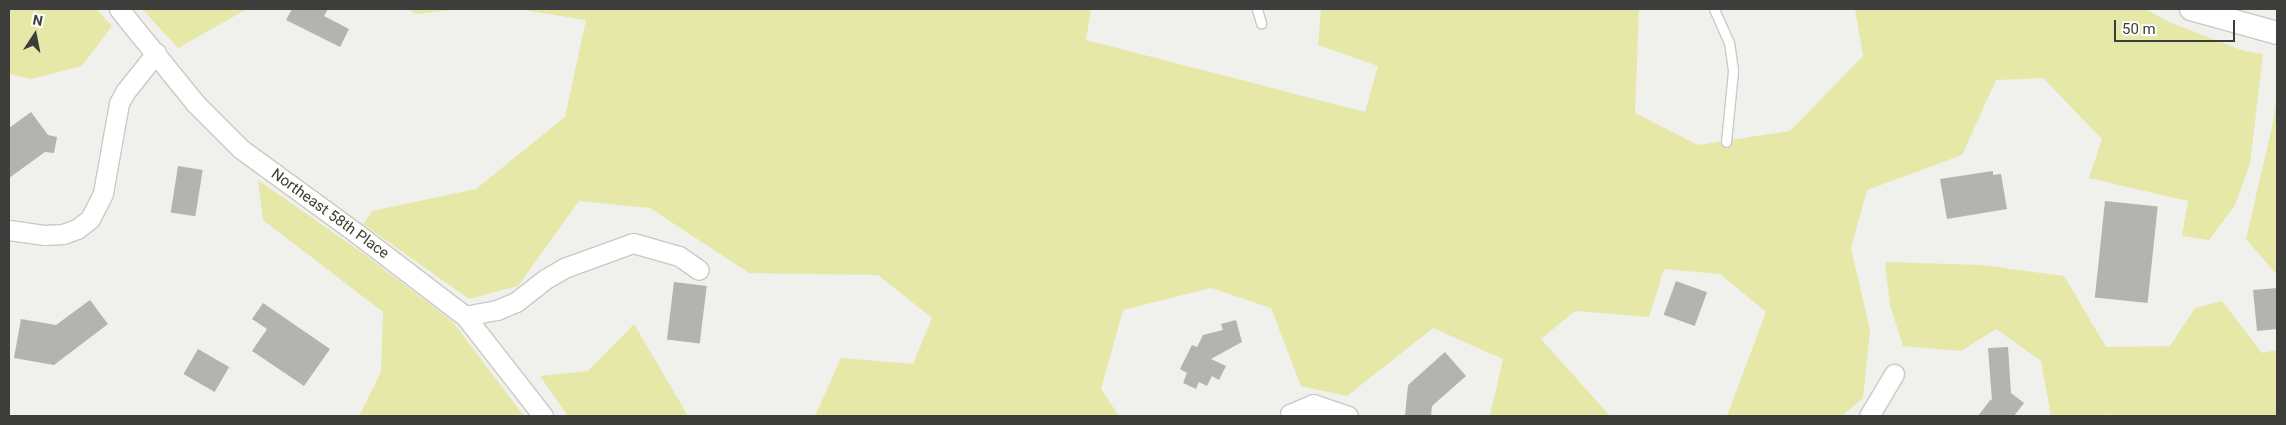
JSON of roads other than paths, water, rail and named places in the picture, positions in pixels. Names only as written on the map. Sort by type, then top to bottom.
[{"type":"street","name":"Northeast 58th Place","points":[[119,9],[195,103],[241,149],[355,232],[465,316],[543,416]]},
{"type":"street","points":[[2191,9],[2277,33]]},
{"type":"street","points":[[9,230],[44,235],[63,234],[77,229],[90,219],[103,193],[119,103],[124,92],[156,53]]},
{"type":"street","points":[[465,316],[497,310],[516,302],[547,278],[564,268],[633,243],[679,256],[698,270]]},
{"type":"street","points":[[1869,416],[1894,374]]},
{"type":"street","points":[[1290,416],[1290,414],[1314,404],[1348,416]]},
{"type":"lane","points":[[1257,9],[1260,23]]},
{"type":"lane","points":[[1714,9],[1729,42],[1734,71],[1726,142]]}]
